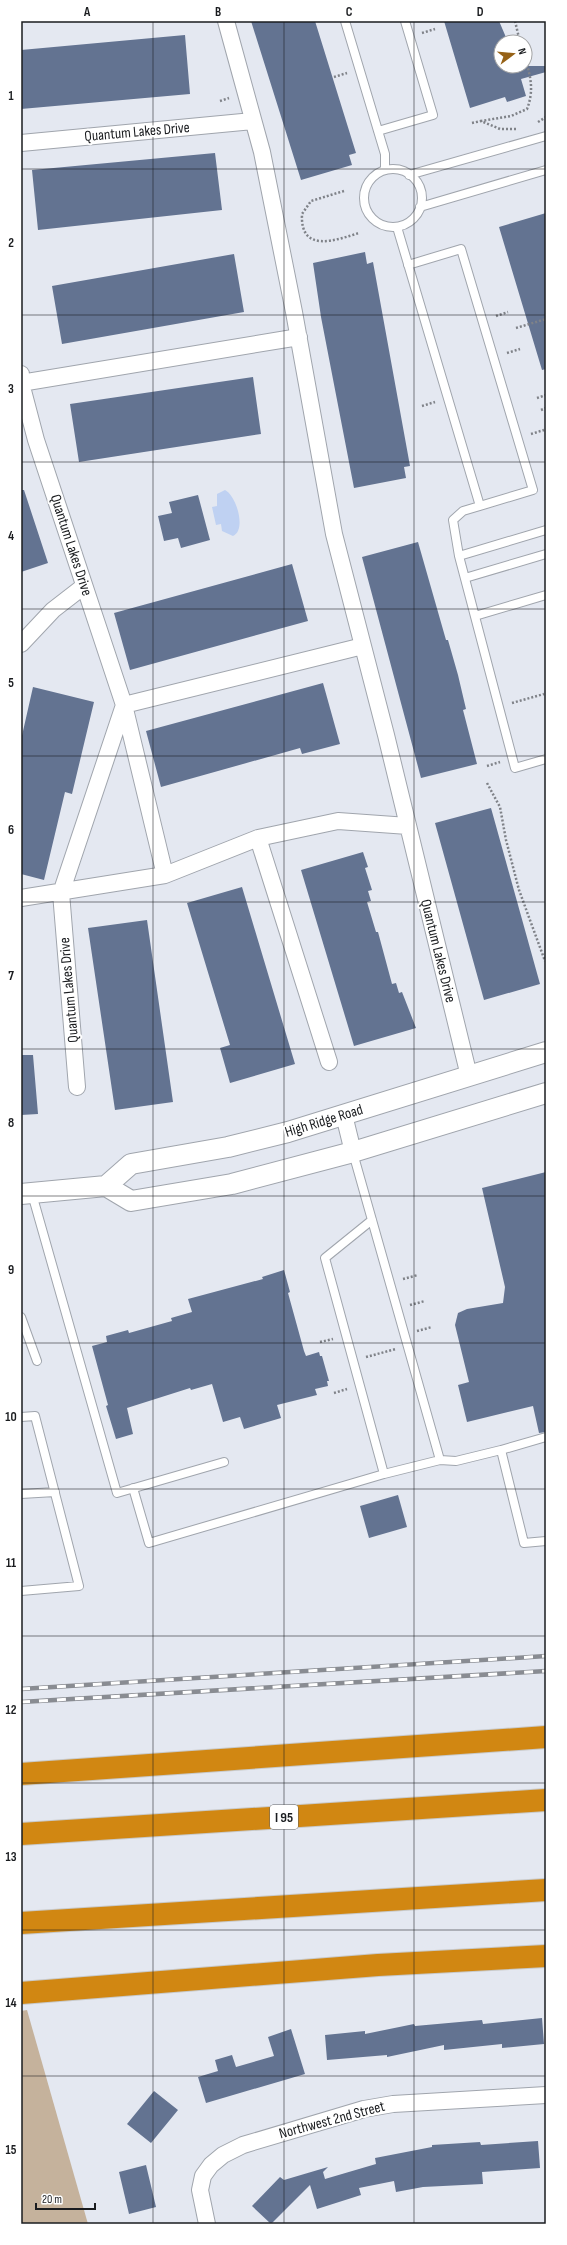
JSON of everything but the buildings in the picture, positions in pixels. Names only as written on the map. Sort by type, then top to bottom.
[{"type":"highway","points":[[21,1774],[546,1737]]},
{"type":"highway","name":"I 95","points":[[21,1834],[546,1800]]},
{"type":"highway","points":[[21,1923],[546,1890]]},
{"type":"highway","points":[[21,1993],[378,1965],[546,1956]]},
{"type":"street","name":"Quantum Lakes Drive","points":[[226,21],[262,152],[299,337],[334,534],[408,826],[469,1076]]},
{"type":"street","name":"Quantum Lakes Drive","points":[[21,143],[253,121]]},
{"type":"street","points":[[21,383],[299,337]]},
{"type":"street","name":"Quantum Lakes Drive","points":[[21,374],[21,383],[36,440],[124,706],[165,875]]},
{"type":"street","points":[[21,644],[53,610],[84,586]]},
{"type":"street","points":[[124,706],[363,646]]},
{"type":"street","name":"Quantum Lakes Drive","points":[[77,1087],[62,893],[124,706]]},
{"type":"street","points":[[21,898],[62,893],[165,875],[258,838],[338,821],[408,826]]},
{"type":"street","points":[[258,838],[329,1062]]},
{"type":"street","name":"High Ridge Road","points":[[106,1186],[131,1164],[228,1147],[288,1132],[546,1052]]},
{"type":"street","points":[[26,1193],[106,1186],[131,1201],[232,1184],[353,1152],[545,1096]]},
{"type":"street","points":[[344,1115],[353,1152]]},
{"type":"street","name":"Northwest 2nd Street","points":[[207,2224],[200,2190],[203,2176],[211,2165],[223,2155],[243,2145],[364,2109],[393,2104],[546,2095]]},
{"type":"lane","points":[[345,21],[385,154],[385,170]]},
{"type":"lane","points":[[378,131],[433,115],[404,21]]},
{"type":"lane","points":[[409,175],[546,136]]},
{"type":"lane","points":[[394,169],[409,175],[420,189],[420,207],[412,220],[397,227],[384,226],[375,221],[368,213],[364,204],[364,194],[368,184],[375,175],[385,170],[394,169]]},
{"type":"lane","points":[[420,207],[546,170]]},
{"type":"lane","points":[[397,227],[480,506]]},
{"type":"lane","points":[[408,265],[461,249],[533,490],[463,511],[453,520],[459,556],[515,768],[546,759]]},
{"type":"lane","points":[[459,556],[546,530]]},
{"type":"lane","points":[[465,578],[546,554]]},
{"type":"lane","points":[[475,616],[546,595]]},
{"type":"lane","points":[[353,1152],[440,1460]]},
{"type":"lane","points":[[26,1193],[116,1493],[224,1462]]},
{"type":"lane","points":[[372,1220],[325,1258],[384,1474]]},
{"type":"lane","points":[[21,1317],[37,1361]]},
{"type":"lane","points":[[21,1417],[35,1416],[79,1586],[21,1591]]},
{"type":"lane","points":[[133,1488],[149,1543],[384,1474],[440,1460],[456,1461],[546,1437]]},
{"type":"lane","points":[[501,1450],[524,1543],[546,1541]]},
{"type":"lane","points":[[21,1494],[55,1492]]},
{"type":"path","points":[[515,21],[518,34]]},
{"type":"path","points":[[420,34],[435,30]]},
{"type":"path","points":[[334,77],[348,72]]},
{"type":"path","points":[[472,123],[481,120],[511,116],[527,109],[532,96],[530,74]]},
{"type":"path","points":[[534,124],[546,117]]},
{"type":"path","points":[[481,120],[500,129],[521,128]]},
{"type":"path","points":[[344,191],[311,201],[302,214],[304,230],[309,236],[323,243],[359,233]]},
{"type":"path","points":[[494,316],[508,312]]},
{"type":"path","points":[[516,328],[546,319]]},
{"type":"path","points":[[505,353],[520,349]]},
{"type":"path","points":[[537,398],[546,395]]},
{"type":"path","points":[[422,406],[436,401]]},
{"type":"path","points":[[541,410],[546,408]]},
{"type":"path","points":[[530,434],[544,430]]},
{"type":"path","points":[[510,704],[544,694]]},
{"type":"path","points":[[487,766],[502,761]]},
{"type":"path","points":[[487,783],[500,807],[506,840],[519,890],[527,915],[540,942],[545,961]]},
{"type":"path","points":[[401,1279],[418,1275]]},
{"type":"path","points":[[409,1305],[425,1301]]},
{"type":"path","points":[[416,1332],[432,1327]]},
{"type":"path","points":[[320,1342],[336,1338]]},
{"type":"path","points":[[365,1357],[397,1349]]},
{"type":"path","points":[[334,1393],[350,1388]]},
{"type":"shaded area","points":[[27,2010],[88,2224],[21,2224],[21,2011]]},
{"type":"water","points":[[225,490],[233,498],[240,520],[237,533],[233,536],[222,531],[221,524],[216,525],[212,507],[217,506],[217,494]]},
{"type":"railway","points":[[21,1689],[546,1656]]},
{"type":"railway","points":[[21,1702],[546,1671]]}]
